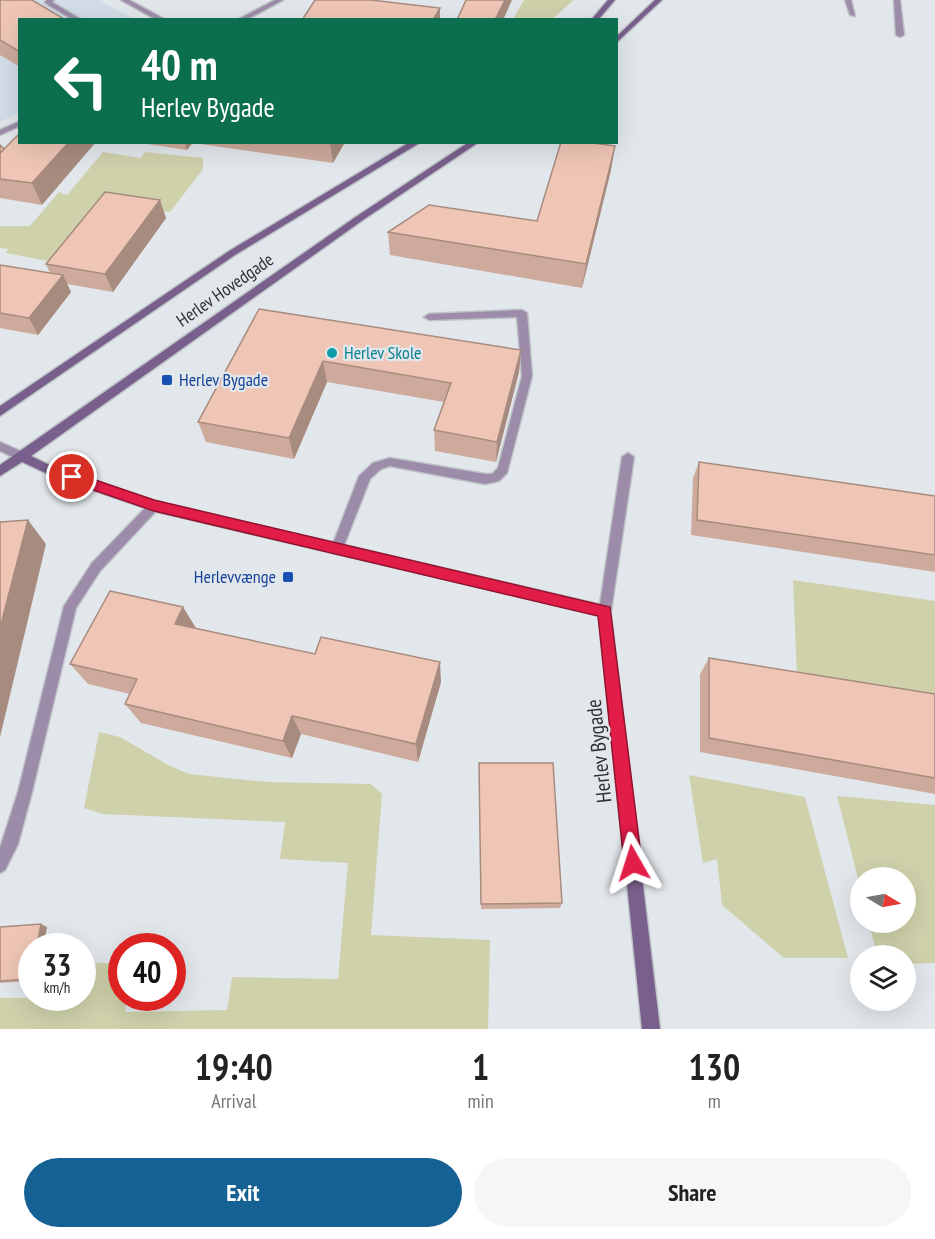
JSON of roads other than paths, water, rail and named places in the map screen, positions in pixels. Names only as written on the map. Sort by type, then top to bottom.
[{"type":"main road","points":[[596,18],[612,0]]},
{"type":"main road","points":[[618,39],[659,0]]},
{"type":"main road","name":"Herlev Hovedgade","points":[[0,412],[232,253],[414,144]]},
{"type":"main road","name":"Herlev Hovedgade","points":[[0,471],[360,218],[472,144]]},
{"type":"main road","points":[[21,456],[56,473],[154,506],[605,611]]},
{"type":"main road","name":"Herlev Bygade","points":[[605,611],[651,1029]]},
{"type":"street","points":[[51,0],[47,2],[75,18]]},
{"type":"street","points":[[125,0],[160,18]]},
{"type":"street","points":[[244,18],[280,0]]},
{"type":"street","points":[[848,0],[853,15]]},
{"type":"street","points":[[897,0],[900,35]]},
{"type":"street","points":[[0,133],[18,124]]},
{"type":"street","points":[[337,549],[365,476],[377,466],[390,462],[485,479],[495,478],[503,470],[527,376],[522,313],[429,317]]},
{"type":"street","points":[[0,446],[21,456]]},
{"type":"street","name":"Herlev Bygade","points":[[605,611],[628,457]]},
{"type":"street","points":[[0,865],[10,844],[26,792],[70,606],[96,567],[154,506]]},
{"type":"place","name":"Herlev Skole","points":[[332,353]]},
{"type":"place","name":"Herlev Bygade","points":[[167,380]]},
{"type":"place","name":"Herlevvænge","points":[[288,577]]}]
